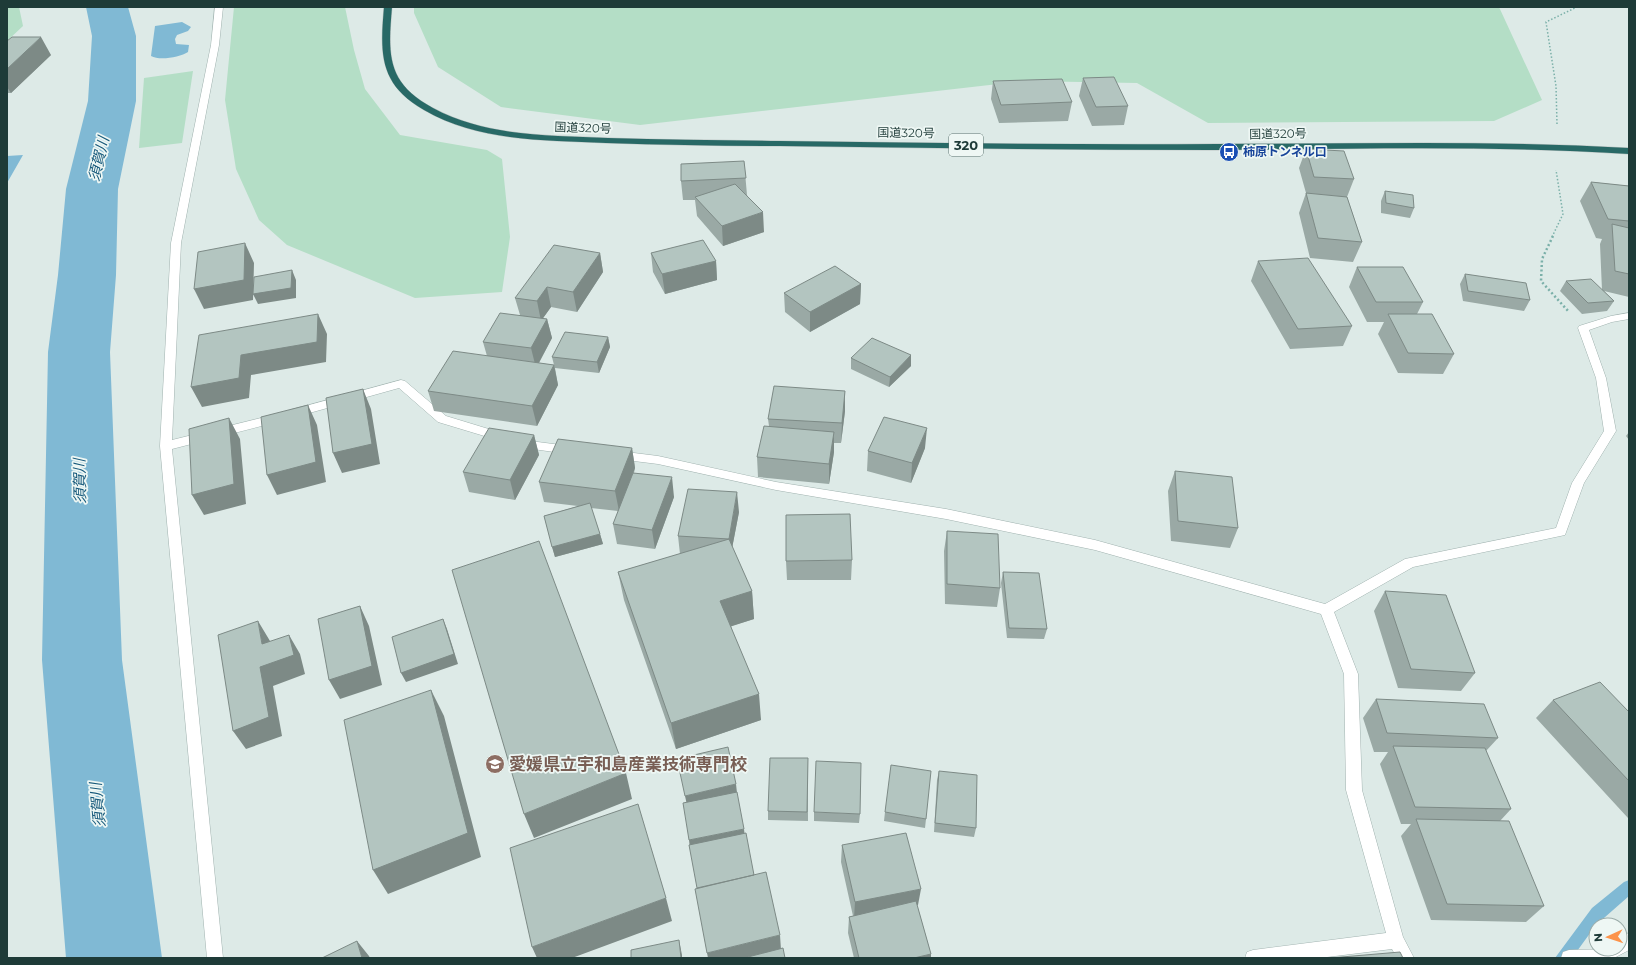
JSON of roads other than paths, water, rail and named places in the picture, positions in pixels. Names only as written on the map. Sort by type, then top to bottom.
[{"type":"highway","name":"国道320号","points":[[388,7],[384,49],[386,62],[392,77],[411,98],[430,110],[459,122],[490,132],[525,138],[653,142],[1177,147],[1476,145],[1629,151]]},
{"type":"street","points":[[215,958],[166,446],[176,243],[215,45],[219,7]]},
{"type":"street","points":[[604,454],[658,460],[776,486],[946,514],[1095,545],[1326,610],[1410,563],[1561,532],[1578,483],[1610,431],[1601,378],[1584,328],[1611,319],[1629,316]]},
{"type":"street","points":[[166,446],[401,384],[442,419],[527,445],[581,451]]},
{"type":"street","points":[[1326,610],[1352,674],[1354,790],[1396,940],[1406,958]]},
{"type":"street","points":[[1253,958],[1396,940]]},
{"type":"street","points":[[1569,958],[1599,957]]},
{"type":"water","points":[[182,22],[191,27],[188,31],[177,35],[175,39],[176,44],[189,45],[188,52],[170,58],[151,56],[155,26]]},
{"type":"water","points":[[23,155],[7,183],[7,156]]},
{"type":"waterway","name":"須賀川","points":[[107,7],[114,36],[112,101],[92,189],[87,275],[79,352],[82,660],[114,958]]},
{"type":"waterway","points":[[1563,958],[1597,913],[1629,887]]},
{"type":"place","name":"柿原トンネル口","points":[[1229,152]]},
{"type":"place","name":"愛媛県立宇和島産業技術専門校","points":[[495,764]]}]
